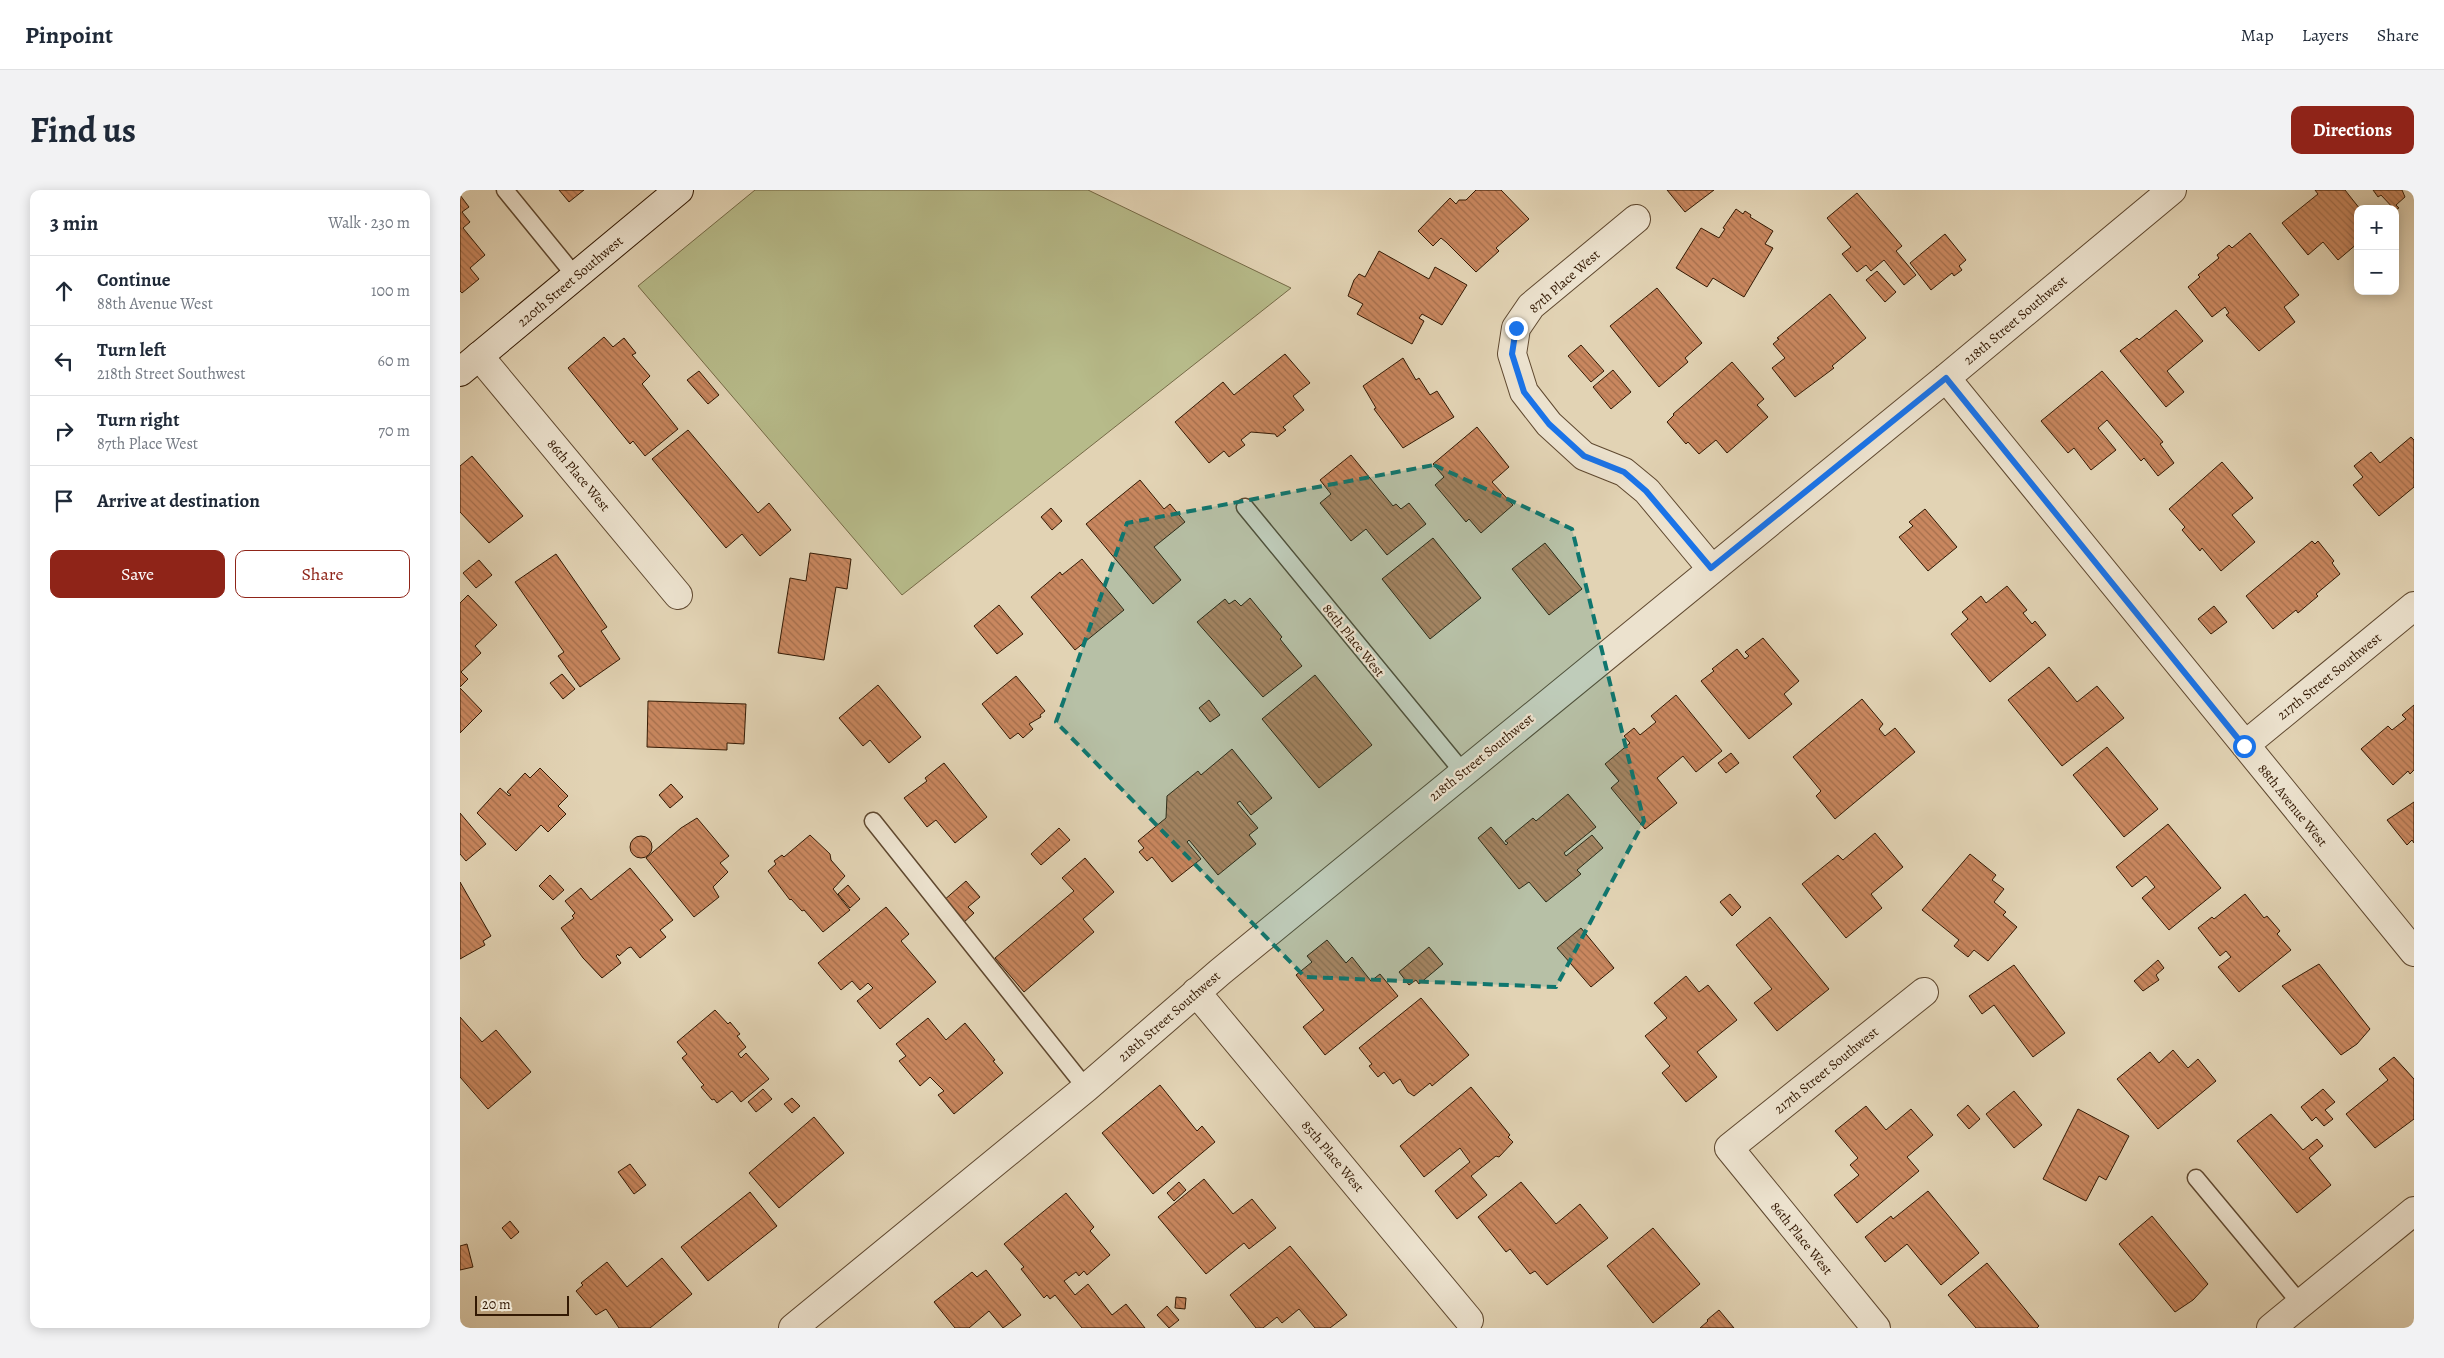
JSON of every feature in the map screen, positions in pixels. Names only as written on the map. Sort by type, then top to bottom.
[{"type":"street","name":"220th Street Southwest","points":[[470,364],[679,190]]},
{"type":"street","name":"218th Street Southwest","points":[[794,1328],[1086,1088],[1196,992],[1711,568],[1946,378],[2172,190]]},
{"type":"street","name":"87th Place West","points":[[1636,219],[1531,306],[1516,328],[1512,354],[1524,392],[1549,424],[1584,456],[1624,472],[1646,491],[1711,568]]},
{"type":"street","name":"86th Place West","points":[[470,364],[678,595]]},
{"type":"street","name":"88th Avenue West","points":[[1946,378],[2244,746],[2414,952]]},
{"type":"street","name":"217th Street Southwest","points":[[2244,746],[2414,606]]},
{"type":"street","name":"85th Place West","points":[[1196,992],[1469,1320]]},
{"type":"street","name":"217th Street Southwest","points":[[1728,1148],[1924,992]]},
{"type":"street","name":"86th Place West","points":[[1728,1148],[1876,1328]]},
{"type":"street","points":[[2271,1328],[2414,1211]]},
{"type":"lane","points":[[505,190],[576,277]]},
{"type":"lane","name":"86th Place West","points":[[1245,507],[1463,772]]},
{"type":"lane","points":[[873,820],[1086,1088]]},
{"type":"lane","points":[[2196,1178],[2301,1304]]},
{"type":"highlighted area","points":[[1434,465],[1572,529],[1644,821],[1556,987],[1305,977],[1056,722],[1127,523]]},
{"type":"green space","points":[[755,190],[1088,190],[1291,288],[902,595],[638,286]]},
{"type":"building","points":[[559,190],[584,190],[569,202]]},
{"type":"building","points":[[1476,190],[1501,190],[1529,219],[1496,248],[1499,251],[1476,272],[1441,238],[1433,246],[1418,231],[1450,198],[1456,204],[1459,200],[1466,200]]},
{"type":"building","points":[[1667,190],[1714,190],[1685,212]]},
{"type":"building","points":[[2315,190],[2345,190],[2357,205],[2354,205],[2354,246],[2338,260],[2323,242],[2308,255],[2282,223],[2318,194]]},
{"type":"building","points":[[2373,190],[2402,190],[2405,197],[2396,205],[2390,205],[2381,195],[2378,197]]},
{"type":"building","points":[[1857,193],[1902,246],[1896,251],[1916,275],[1904,285],[1884,260],[1871,271],[1866,265],[1857,272],[1842,254],[1851,247],[1827,218]]},
{"type":"building","points":[[460,195],[469,207],[462,212],[470,222],[463,228],[485,255],[470,268],[479,279],[462,293],[460,291]]},
{"type":"building","points":[[1736,209],[1743,214],[1745,211],[1751,215],[1750,217],[1773,231],[1765,244],[1773,248],[1744,297],[1713,278],[1707,287],[1676,268],[1701,228],[1719,238],[1725,229],[1723,228]]},
{"type":"building","points":[[2250,233],[2299,295],[2284,307],[2295,322],[2259,351],[2226,315],[2229,313],[2225,307],[2212,317],[2188,287],[2200,277],[2198,275],[2219,258],[2217,255],[2229,245],[2232,248]]},
{"type":"building","points":[[1945,234],[1966,260],[1959,266],[1962,270],[1954,276],[1952,273],[1931,290],[1910,263]]},
{"type":"building","points":[[1379,251],[1429,279],[1435,267],[1467,285],[1442,325],[1422,314],[1419,318],[1424,321],[1412,344],[1357,314],[1363,304],[1348,296],[1354,280],[1359,274],[1365,277]]},
{"type":"building","points":[[1877,271],[1896,292],[1885,302],[1866,280]]},
{"type":"building","points":[[1657,288],[1702,343],[1685,358],[1688,362],[1659,387],[1610,326]]},
{"type":"building","points":[[1830,294],[1866,338],[1832,366],[1834,368],[1795,397],[1772,368],[1785,358],[1773,344],[1779,339],[1777,338]]},
{"type":"building","points":[[2176,310],[2203,341],[2167,371],[2184,392],[2166,407],[2120,351],[2137,338],[2139,340]]},
{"type":"building","points":[[604,337],[613,347],[624,338],[636,353],[632,355],[650,376],[642,384],[678,429],[645,456],[633,441],[630,444],[568,368]]},
{"type":"building","points":[[1581,345],[1604,371],[1591,382],[1568,356]]},
{"type":"building","points":[[1285,354],[1310,383],[1293,396],[1304,410],[1283,427],[1286,430],[1277,437],[1275,434],[1251,432],[1241,440],[1245,445],[1229,457],[1224,451],[1209,463],[1175,422],[1223,382],[1234,395]]},
{"type":"building","points":[[1403,358],[1416,380],[1419,378],[1430,395],[1437,391],[1454,417],[1403,448],[1374,409],[1376,408],[1363,386]]},
{"type":"building","points":[[1732,362],[1764,399],[1757,405],[1768,417],[1727,453],[1716,440],[1699,454],[1688,442],[1686,444],[1667,422],[1673,414]]},
{"type":"building","points":[[1613,370],[1631,392],[1611,409],[1593,387]]},
{"type":"building","points":[[699,371],[719,395],[708,404],[687,380]]},
{"type":"building","points":[[2102,371],[2163,442],[2160,444],[2174,463],[2158,476],[2144,458],[2141,461],[2107,420],[2098,428],[2116,450],[2091,470],[2074,448],[2068,453],[2041,421]]},
{"type":"building","points":[[1477,427],[1509,467],[1492,482],[1513,505],[1481,533],[1469,519],[1466,522],[1435,485],[1444,477],[1433,464]]},
{"type":"building","points":[[688,430],[758,513],[769,503],[791,530],[760,556],[742,534],[726,548],[652,459]]},
{"type":"building","points":[[2411,437],[2414,440],[2414,487],[2379,516],[2353,485],[2363,477],[2354,466],[2371,452],[2380,463]]},
{"type":"building","points":[[1351,455],[1393,506],[1396,504],[1401,509],[1409,503],[1426,524],[1387,555],[1366,529],[1351,541],[1320,503],[1331,494],[1320,480]]},
{"type":"building","points":[[472,456],[523,516],[489,543],[460,512],[460,466]]},
{"type":"building","points":[[2222,462],[2253,498],[2232,515],[2255,542],[2221,571],[2202,548],[2200,551],[2182,530],[2185,527],[2169,509]]},
{"type":"building","points":[[1140,480],[1164,509],[1170,504],[1185,522],[1154,547],[1181,580],[1153,604],[1086,524]]},
{"type":"building","points":[[1051,508],[1062,521],[1052,530],[1041,517]]},
{"type":"building","points":[[1925,509],[1957,547],[1928,571],[1899,537],[1913,526],[1909,522]]},
{"type":"building","points":[[1433,538],[1481,598],[1430,639],[1382,579]]},
{"type":"building","points":[[2312,541],[2315,544],[2318,541],[2334,561],[2332,563],[2340,574],[2316,594],[2318,596],[2298,613],[2296,610],[2273,629],[2246,596]]},
{"type":"building","points":[[1545,543],[1582,589],[1549,615],[1512,569]]},
{"type":"building","points":[[810,553],[851,559],[847,589],[836,587],[824,660],[778,653],[790,578],[806,581]]},
{"type":"building","points":[[556,554],[607,627],[601,631],[620,659],[580,687],[558,656],[564,652],[515,582]]},
{"type":"building","points":[[1082,559],[1124,610],[1075,650],[1031,597],[1060,572],[1062,575]]},
{"type":"building","points":[[479,560],[492,575],[476,588],[463,573]]},
{"type":"building","points":[[2007,586],[2027,610],[2023,613],[2032,624],[2035,621],[2046,635],[1990,682],[1951,634],[1968,619],[1962,612],[1981,596],[1986,603]]},
{"type":"building","points":[[468,595],[497,625],[475,646],[481,653],[461,672],[468,679],[460,687],[460,603]]},
{"type":"building","points":[[1250,598],[1282,637],[1280,639],[1302,666],[1263,697],[1197,622],[1225,599],[1229,604],[1235,600],[1241,606]]},
{"type":"building","points":[[999,605],[1023,634],[997,654],[974,626]]},
{"type":"building","points":[[2214,606],[2227,622],[2211,634],[2198,619]]},
{"type":"building","points":[[1763,638],[1799,681],[1784,694],[1792,704],[1749,739],[1701,681],[1714,671],[1712,669],[1737,649],[1745,659],[1749,656],[1745,652]]},
{"type":"building","points":[[2049,667],[2077,702],[2097,686],[2124,718],[2062,766],[2008,700]]},
{"type":"building","points":[[562,674],[575,689],[563,699],[550,683]]},
{"type":"building","points":[[1315,675],[1372,745],[1319,788],[1262,719]]},
{"type":"building","points":[[1016,676],[1045,711],[1040,715],[1041,717],[1029,724],[1033,729],[1023,738],[1018,733],[1010,739],[982,704]]},
{"type":"building","points":[[878,685],[921,737],[889,763],[870,740],[863,746],[839,718]]},
{"type":"building","points":[[460,688],[482,711],[460,733]]},
{"type":"building","points":[[1676,695],[1722,751],[1696,772],[1683,756],[1657,778],[1677,803],[1645,829],[1611,788],[1619,781],[1605,764],[1630,743],[1624,736],[1634,728],[1640,735],[1656,722],[1651,716]]},
{"type":"building","points":[[1862,699],[1883,724],[1879,729],[1885,736],[1895,728],[1915,752],[1835,819],[1816,796],[1821,791],[1793,757]]},
{"type":"building","points":[[1209,700],[1220,715],[1210,722],[1199,708]]},
{"type":"building","points":[[648,701],[746,704],[744,744],[727,743],[727,750],[647,747]]},
{"type":"building","points":[[2414,705],[2414,770],[2410,774],[2408,771],[2393,785],[2361,749],[2388,726],[2392,730],[2406,719],[2402,715]]},
{"type":"building","points":[[2107,747],[2158,809],[2124,837],[2073,775]]},
{"type":"building","points":[[1232,749],[1272,798],[1251,815],[1240,801],[1237,803],[1258,828],[1249,835],[1256,844],[1218,875],[1189,840],[1187,842],[1201,859],[1172,882],[1152,857],[1147,861],[1139,852],[1144,848],[1138,841],[1166,818],[1167,796],[1198,771],[1201,775]]},
{"type":"building","points":[[1731,753],[1739,763],[1726,773],[1718,763]]},
{"type":"building","points":[[944,763],[987,817],[955,843],[936,820],[927,827],[904,798],[927,781],[925,778]]},
{"type":"building","points":[[540,768],[568,796],[558,806],[566,814],[548,832],[541,825],[516,851],[477,813],[500,788],[509,796],[511,795],[507,792],[525,773],[530,778]]},
{"type":"building","points":[[671,784],[683,797],[670,808],[659,795]]},
{"type":"building","points":[[1568,794],[1596,827],[1564,853],[1566,856],[1592,835],[1603,848],[1577,870],[1581,874],[1546,902],[1529,882],[1519,889],[1478,838],[1491,827],[1506,845],[1508,843],[1505,841],[1533,818],[1536,821]]},
{"type":"building","points":[[2414,802],[2414,843],[2412,840],[2407,845],[2387,820]]},
{"type":"building","points":[[460,813],[486,844],[466,861],[460,854]]},
{"type":"building","points":[[697,818],[729,856],[720,863],[728,872],[713,887],[719,897],[694,917],[646,858],[681,828]]},
{"type":"building","points":[[2168,824],[2221,888],[2169,930],[2142,898],[2155,887],[2146,876],[2132,887],[2116,867]]},
{"type":"building","points":[[1059,828],[1070,840],[1041,865],[1031,854]]},
{"type":"building","points":[[1875,833],[1903,867],[1871,894],[1882,908],[1846,938],[1802,884],[1838,855],[1843,860]]},
{"type":"building","points":[[810,835],[830,854],[831,860],[845,876],[833,889],[850,910],[823,932],[804,910],[802,911],[790,900],[768,871],[776,864],[774,861],[782,855],[784,857]]},
{"type":"building","points":[[641,836],[649,839],[652,847],[649,855],[641,858],[633,855],[630,847],[633,839]]},
{"type":"building","points":[[1970,854],[1996,875],[1992,880],[2004,889],[1994,902],[2006,912],[2003,915],[2017,927],[1988,961],[1974,950],[1968,957],[1954,946],[1959,940],[1922,910]]},
{"type":"building","points":[[1085,858],[1114,892],[1083,919],[1094,932],[1024,992],[995,958],[1074,891],[1062,878]]},
{"type":"building","points":[[630,868],[673,920],[660,930],[666,937],[640,958],[631,947],[619,956],[618,954],[616,956],[621,963],[602,978],[583,958],[561,928],[574,918],[572,916],[575,913],[565,901],[581,888],[591,900]]},
{"type":"building","points":[[550,875],[564,890],[553,900],[539,886]]},
{"type":"building","points":[[966,881],[980,897],[968,907],[974,913],[962,924],[943,901]]},
{"type":"building","points":[[460,882],[491,936],[483,941],[485,945],[460,959]]},
{"type":"building","points":[[848,885],[860,899],[850,908],[838,894]]},
{"type":"building","points":[[1730,894],[1741,907],[1732,916],[1720,902]]},
{"type":"building","points":[[2245,894],[2264,918],[2267,916],[2280,931],[2277,934],[2291,950],[2239,992],[2218,967],[2231,957],[2226,951],[2220,956],[2198,928],[2212,917],[2214,919]]},
{"type":"building","points":[[886,907],[909,934],[901,941],[936,982],[880,1029],[857,1001],[873,988],[868,983],[860,990],[852,981],[841,990],[818,963]]},
{"type":"building","points":[[1770,917],[1829,989],[1777,1031],[1754,1003],[1772,989],[1736,945]]},
{"type":"building","points":[[1581,928],[1614,968],[1591,987],[1557,948]]},
{"type":"building","points":[[1327,940],[1346,963],[1352,957],[1371,981],[1380,974],[1398,996],[1325,1055],[1303,1027],[1324,1010],[1296,975],[1312,962],[1307,956]]},
{"type":"building","points":[[1429,947],[1443,964],[1419,984],[1416,980],[1409,985],[1399,972]]},
{"type":"building","points":[[2158,960],[2164,968],[2156,975],[2159,980],[2143,991],[2134,981]]},
{"type":"building","points":[[2319,964],[2370,1029],[2357,1044],[2341,1055],[2282,986]]},
{"type":"building","points":[[2014,965],[2065,1033],[2033,1057],[1994,1005],[1982,1014],[1969,996]]},
{"type":"building","points":[[1686,976],[1699,992],[1708,985],[1737,1020],[1697,1052],[1717,1077],[1686,1102],[1662,1073],[1670,1066],[1645,1036],[1667,1018],[1654,1003]]},
{"type":"building","points":[[1421,998],[1469,1055],[1432,1086],[1430,1083],[1414,1096],[1408,1092],[1400,1079],[1393,1084],[1384,1072],[1378,1077],[1369,1066],[1372,1064],[1359,1048]]},
{"type":"building","points":[[715,1010],[728,1024],[730,1022],[740,1034],[737,1036],[746,1047],[738,1054],[741,1058],[746,1053],[769,1079],[741,1102],[732,1091],[717,1103],[714,1099],[712,1100],[701,1087],[704,1085],[682,1058],[687,1054],[677,1042]]},
{"type":"building","points":[[460,1017],[482,1042],[496,1030],[531,1072],[488,1109],[460,1077]]},
{"type":"building","points":[[928,1018],[946,1040],[965,1023],[1003,1073],[954,1114],[938,1095],[944,1091],[930,1077],[920,1086],[899,1061],[906,1056],[896,1044]]},
{"type":"building","points":[[2173,1050],[2188,1068],[2198,1059],[2216,1081],[2158,1129],[2117,1079],[2150,1052],[2159,1063]]},
{"type":"building","points":[[2394,1057],[2414,1079],[2414,1119],[2375,1148],[2346,1114],[2388,1080],[2379,1069]]},
{"type":"building","points":[[1160,1085],[1197,1131],[1202,1126],[1215,1142],[1153,1194],[1102,1133]]},
{"type":"building","points":[[1471,1087],[1510,1135],[1508,1137],[1513,1142],[1499,1157],[1496,1156],[1471,1176],[1487,1195],[1457,1219],[1435,1191],[1470,1162],[1460,1148],[1424,1177],[1400,1146]]},
{"type":"building","points":[[763,1089],[772,1099],[756,1112],[748,1102]]},
{"type":"building","points":[[2323,1089],[2335,1102],[2325,1110],[2333,1119],[2324,1126],[2316,1117],[2312,1121],[2301,1107]]},
{"type":"building","points":[[2014,1091],[2042,1125],[2014,1148],[1986,1114]]},
{"type":"building","points":[[792,1098],[800,1106],[792,1113],[784,1104]]},
{"type":"building","points":[[1968,1105],[1980,1119],[1969,1129],[1957,1115]]},
{"type":"building","points":[[1866,1106],[1886,1130],[1911,1109],[1933,1135],[1907,1157],[1919,1171],[1857,1223],[1834,1195],[1859,1175],[1850,1165],[1858,1158],[1835,1131]]},
{"type":"building","points":[[2078,1109],[2129,1136],[2106,1180],[2099,1176],[2086,1201],[2043,1179]]},
{"type":"building","points":[[2271,1114],[2303,1150],[2317,1139],[2323,1146],[2309,1158],[2331,1185],[2297,1213],[2237,1141]]},
{"type":"building","points":[[814,1117],[844,1153],[779,1208],[749,1173]]},
{"type":"building","points":[[630,1164],[646,1185],[634,1194],[618,1172]]},
{"type":"building","points":[[1204,1179],[1233,1214],[1252,1199],[1276,1228],[1249,1249],[1244,1243],[1206,1274],[1158,1217]]},
{"type":"building","points":[[1179,1182],[1186,1190],[1174,1201],[1167,1193]]},
{"type":"building","points":[[1521,1182],[1556,1224],[1580,1204],[1608,1238],[1547,1285],[1535,1271],[1530,1274],[1510,1249],[1506,1252],[1478,1217]]},
{"type":"building","points":[[1928,1191],[1979,1253],[1941,1285],[1907,1244],[1885,1262],[1865,1237],[1891,1216],[1893,1219]]},
{"type":"building","points":[[750,1192],[777,1226],[708,1281],[681,1247]]},
{"type":"building","points":[[1066,1193],[1094,1227],[1090,1231],[1110,1255],[1087,1275],[1084,1271],[1079,1276],[1076,1272],[1064,1281],[1075,1295],[1088,1284],[1112,1315],[1126,1304],[1145,1328],[1082,1328],[1055,1295],[1050,1299],[1047,1295],[1044,1298],[1021,1269],[1024,1267],[1004,1244]]},
{"type":"building","points":[[2152,1216],[2208,1284],[2193,1300],[2175,1312],[2119,1244]]},
{"type":"building","points":[[510,1221],[519,1232],[511,1239],[502,1228]]},
{"type":"building","points":[[1653,1228],[1700,1284],[1653,1323],[1607,1266]]},
{"type":"building","points":[[467,1244],[473,1267],[460,1270],[460,1246]]},
{"type":"building","points":[[1290,1246],[1347,1315],[1330,1328],[1315,1328],[1299,1309],[1282,1323],[1277,1317],[1263,1328],[1256,1328],[1230,1295]]},
{"type":"building","points":[[662,1258],[692,1294],[650,1328],[619,1328],[606,1309],[596,1315],[576,1291],[583,1285],[581,1283],[607,1262],[627,1287]]},
{"type":"building","points":[[1987,1263],[2039,1326],[2037,1328],[1976,1328],[1948,1295]]},
{"type":"building","points":[[986,1270],[1021,1315],[1003,1328],[989,1311],[969,1328],[955,1328],[934,1302],[972,1272],[977,1277]]},
{"type":"building","points":[[1176,1297],[1186,1298],[1185,1309],[1175,1308]]},
{"type":"building","points":[[1167,1306],[1179,1320],[1169,1328],[1157,1315]]},
{"type":"building","points":[[1719,1310],[1734,1328],[1700,1328],[1707,1320]]},
{"type":"route","points":[[1516,328],[1512,354],[1524,392],[1549,424],[1584,456],[1624,472],[1646,491],[1711,568],[1946,378],[2244,746]]}]
